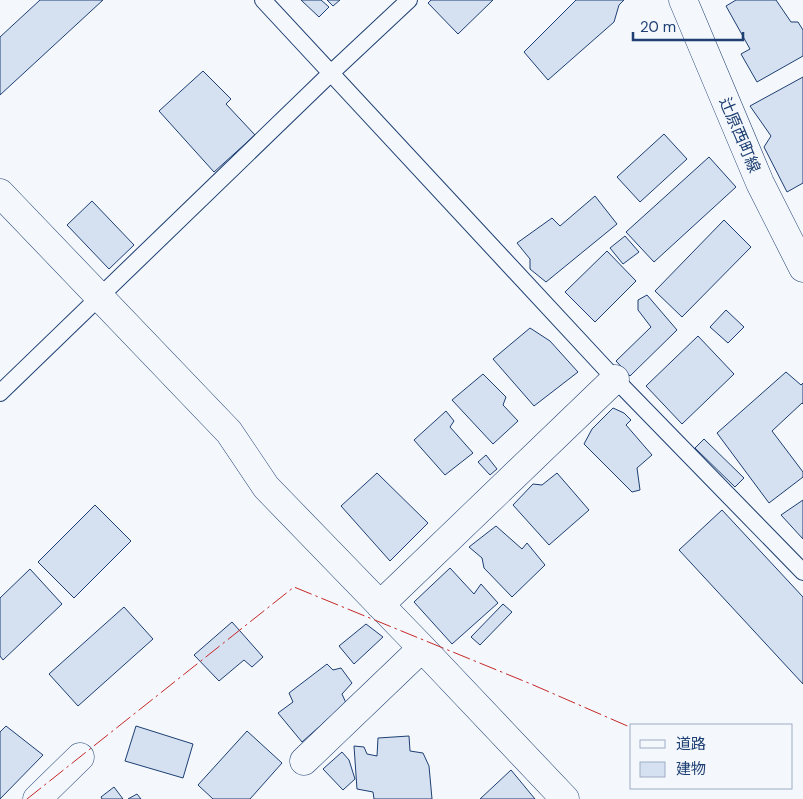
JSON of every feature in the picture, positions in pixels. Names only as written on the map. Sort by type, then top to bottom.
[{"type":"street","name":"辻原西町線","points":[[683,0],[760,183],[803,268]]},
{"type":"street","points":[[0,193],[229,432],[266,487],[422,648],[564,799]]},
{"type":"street","points":[[380,605],[616,379]]},
{"type":"street","points":[[304,761],[422,648]]},
{"type":"street","points":[[38,799],[80,757]]},
{"type":"lane","points":[[262,0],[616,379],[803,572]]},
{"type":"lane","points":[[0,393],[409,0]]},
{"type":"building","points":[[40,0],[103,0],[0,95],[0,37]]},
{"type":"building","points":[[301,0],[321,0],[329,7],[319,17]]},
{"type":"building","points":[[327,0],[340,0],[333,6]]},
{"type":"building","points":[[431,0],[493,0],[458,34],[428,3]]},
{"type":"building","points":[[576,0],[624,0],[619,5],[614,22],[548,80],[524,52]]},
{"type":"building","points":[[736,0],[776,0],[791,22],[798,22],[803,30],[803,56],[757,82],[741,54],[750,49],[726,6]]},
{"type":"building","points":[[203,71],[231,99],[226,104],[255,135],[214,172],[159,111]]},
{"type":"building","points":[[803,77],[803,183],[787,192],[764,147],[771,136],[750,106]]},
{"type":"building","points":[[664,134],[687,159],[640,202],[617,177]]},
{"type":"building","points":[[709,157],[736,187],[654,262],[626,232]]},
{"type":"building","points":[[595,196],[617,224],[546,282],[530,269],[530,259],[517,243],[552,218],[560,226]]},
{"type":"building","points":[[92,201],[134,245],[109,269],[67,225]]},
{"type":"building","points":[[724,220],[751,247],[682,317],[655,291]]},
{"type":"building","points":[[625,236],[639,252],[623,264],[610,248]]},
{"type":"building","points":[[607,251],[636,281],[595,322],[565,292]]},
{"type":"building","points":[[647,295],[677,330],[630,376],[616,361],[651,327],[638,310],[638,300]]},
{"type":"building","points":[[726,310],[744,327],[728,343],[710,327]]},
{"type":"building","points":[[530,328],[550,341],[578,372],[534,406],[493,359]]},
{"type":"building","points":[[698,336],[734,374],[682,424],[646,386]]},
{"type":"building","points":[[786,372],[801,385],[803,383],[803,404],[772,431],[803,472],[803,477],[769,503],[717,433]]},
{"type":"building","points":[[483,374],[506,397],[503,405],[518,421],[493,444],[452,400]]},
{"type":"building","points":[[613,408],[624,413],[631,420],[626,425],[652,455],[637,468],[640,490],[632,492],[584,444],[592,429]]},
{"type":"building","points":[[446,411],[454,421],[450,427],[473,453],[445,475],[414,440]]},
{"type":"building","points":[[704,439],[744,478],[735,487],[695,448]]},
{"type":"building","points":[[486,455],[497,469],[490,475],[478,462]]},
{"type":"building","points":[[377,473],[428,523],[390,561],[341,506]]},
{"type":"building","points":[[557,473],[589,510],[549,545],[513,505],[533,484],[542,485]]},
{"type":"building","points":[[803,500],[803,539],[781,515]]},
{"type":"building","points":[[95,505],[131,541],[74,598],[38,562]]},
{"type":"building","points":[[722,510],[803,597],[803,684],[679,550]]},
{"type":"building","points":[[496,526],[522,549],[527,543],[545,565],[512,597],[484,568],[482,558],[469,547]]},
{"type":"building","points":[[450,568],[474,594],[481,584],[498,603],[452,644],[414,602]]},
{"type":"building","points":[[30,569],[62,604],[3,660],[0,656],[0,598]]},
{"type":"building","points":[[503,604],[512,612],[480,645],[471,637]]},
{"type":"building","points":[[124,607],[153,639],[78,706],[49,674]]},
{"type":"building","points":[[232,622],[263,657],[252,667],[244,660],[219,681],[194,655]]},
{"type":"building","points":[[366,624],[383,637],[354,664],[339,646]]},
{"type":"building","points":[[327,664],[333,670],[341,668],[352,683],[342,694],[346,703],[302,742],[278,713],[293,702],[289,693]]},
{"type":"building","points":[[6,726],[43,755],[0,799],[0,732]]},
{"type":"building","points":[[136,726],[193,744],[183,778],[125,761]]},
{"type":"building","points":[[247,731],[282,763],[250,799],[213,799],[198,785]]},
{"type":"building","points":[[409,736],[410,751],[423,753],[429,766],[432,799],[374,799],[373,792],[357,789],[354,746],[364,747],[367,754],[377,756],[378,738]]},
{"type":"building","points":[[342,752],[349,760],[355,779],[343,790],[323,769]]},
{"type":"building","points":[[511,770],[535,799],[480,799]]},
{"type":"building","points":[[114,787],[123,799],[102,799],[101,797]]},
{"type":"building","points":[[137,794],[141,799],[128,799]]},
{"type":"power","points":[[27,799],[294,587],[531,684],[630,727]]}]
